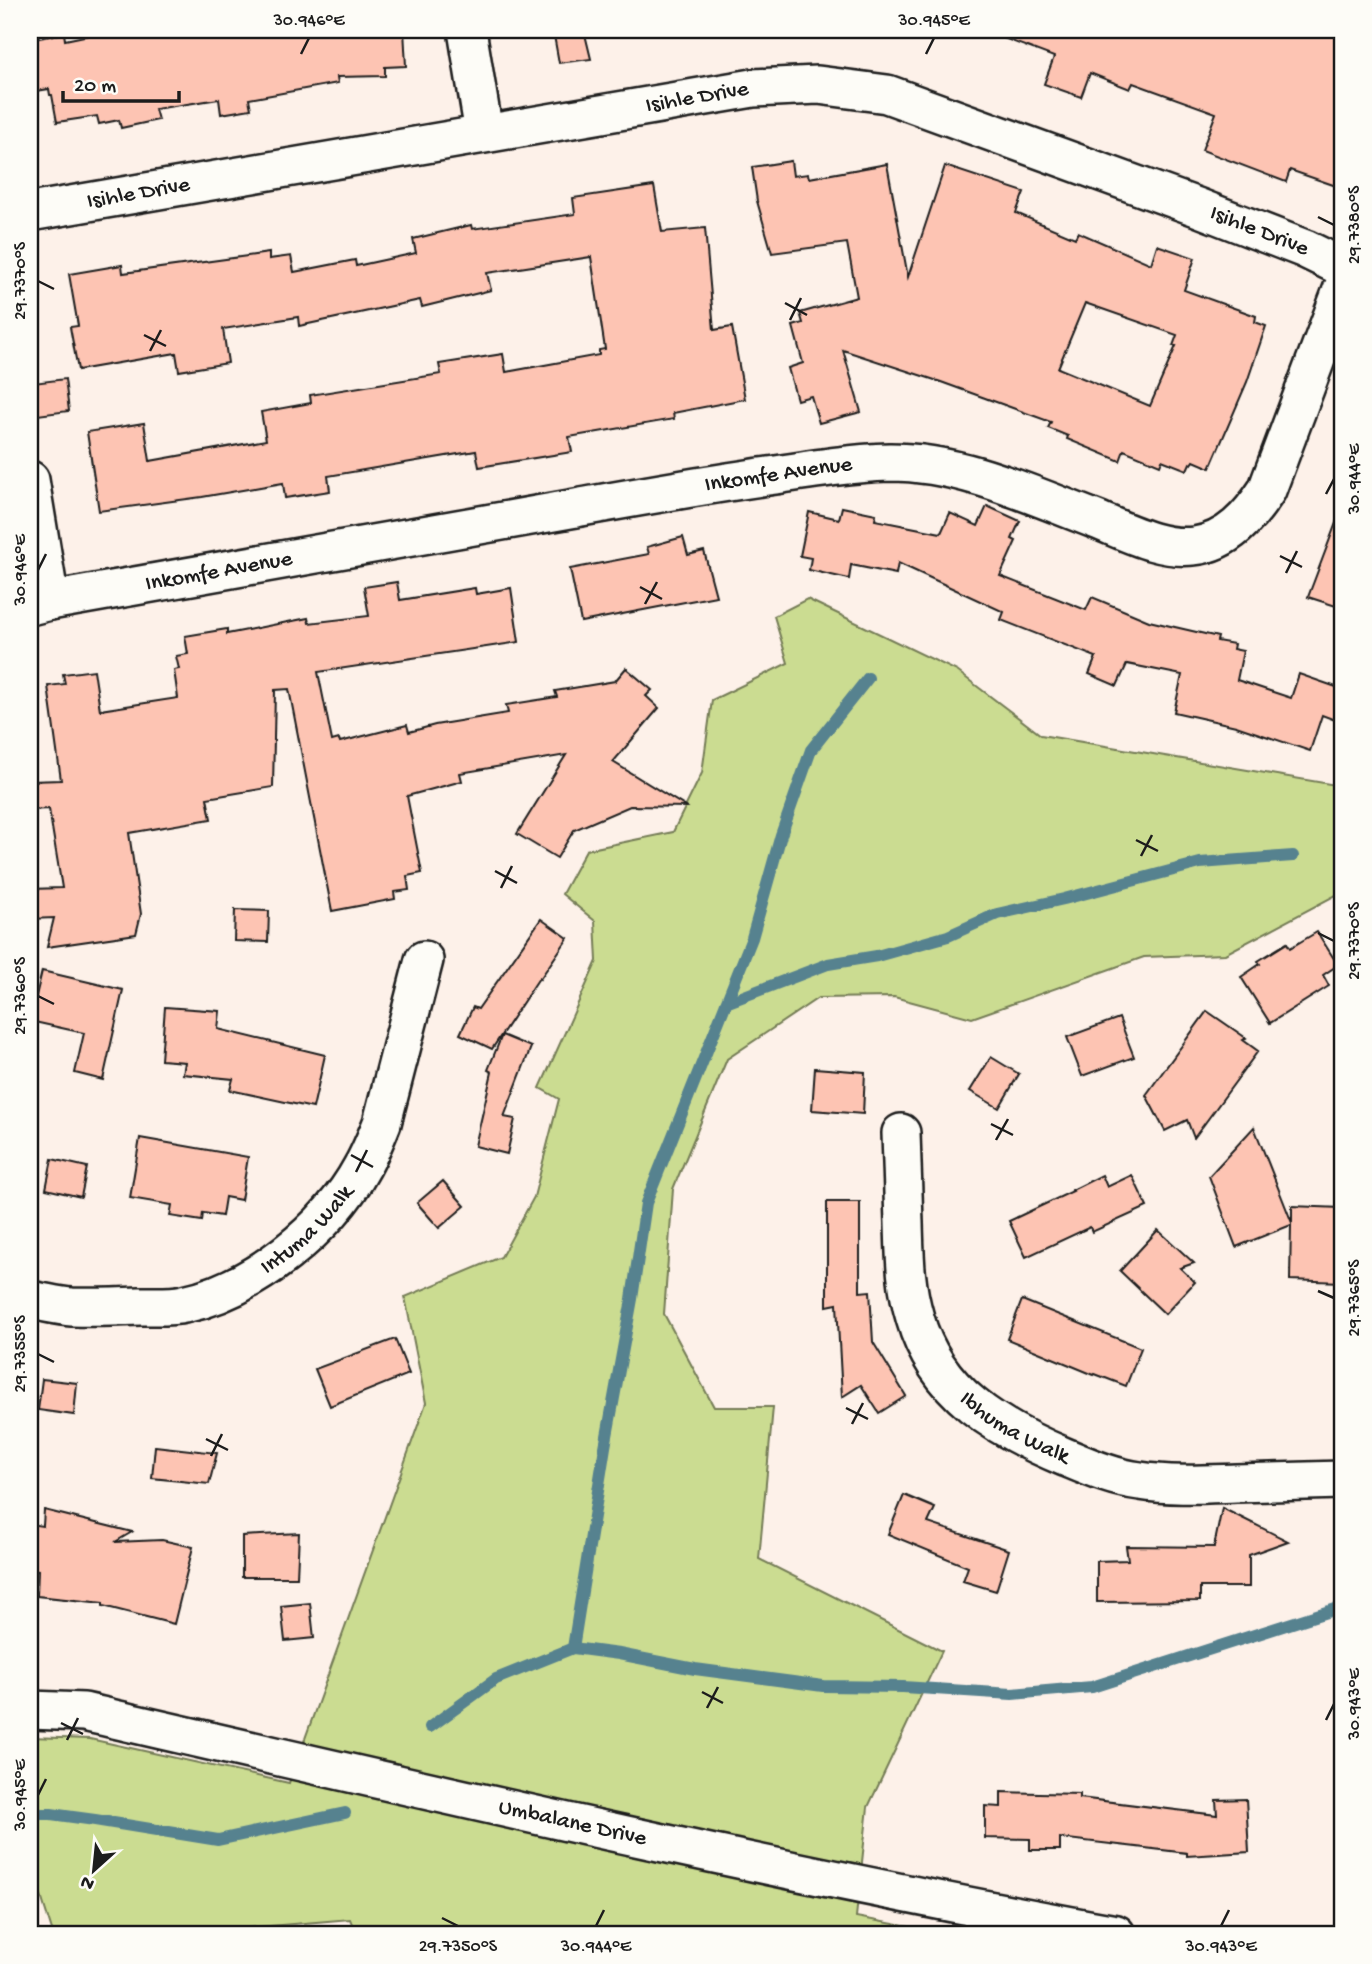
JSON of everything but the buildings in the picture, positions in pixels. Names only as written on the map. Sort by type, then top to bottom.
[{"type":"street","points":[[467,30],[484,133]]},
{"type":"street","name":"Isihle Drive","points":[[30,212],[753,88],[818,85],[887,94],[1197,206],[1305,249],[1342,267]]},
{"type":"street","name":"Inkomfe Avenue","points":[[30,480],[40,604],[710,484],[852,464],[904,463],[957,471],[1013,488],[1154,542],[1194,546],[1224,535],[1243,522],[1267,490],[1342,290]]},
{"type":"street","name":"Intuma Walk","points":[[30,1300],[69,1307],[183,1305],[246,1280],[273,1264],[302,1240],[346,1192],[372,1147],[382,1123],[424,960]]},
{"type":"street","name":"Ibhuma Walk","points":[[901,1133],[906,1282],[915,1320],[925,1346],[943,1374],[966,1400],[992,1421],[1033,1444],[1114,1475],[1139,1481],[1206,1484],[1342,1480]]},
{"type":"street","name":"Umbalane Drive","points":[[30,1710],[84,1712],[645,1840],[999,1913],[1116,1934]]},
{"type":"green space","points":[[807,599],[957,671],[1041,735],[1342,786],[1342,892],[1225,954],[1144,957],[972,1018],[894,997],[818,998],[727,1059],[673,1189],[664,1314],[714,1407],[773,1407],[759,1559],[942,1651],[868,1807],[856,1917],[947,1934],[356,1934],[350,1919],[179,1934],[53,1934],[30,1861],[30,1737],[90,1739],[289,1783],[426,1403],[405,1297],[501,1257],[534,1197],[559,1099],[540,1088],[597,961],[595,921],[562,894],[586,850],[673,832],[702,773],[712,700],[788,663],[774,616]]},
{"type":"waterway","points":[[573,1648],[646,1203],[752,938],[781,835],[811,750],[868,678]]},
{"type":"waterway","points":[[726,1003],[828,964],[877,956],[948,936],[997,914],[1200,863],[1293,856]]},
{"type":"waterway","points":[[430,1727],[496,1679],[573,1648],[695,1669],[823,1686],[903,1687],[1012,1694],[1092,1687],[1342,1607]]},
{"type":"waterway","points":[[30,1814],[95,1820],[218,1840],[345,1813]]}]
